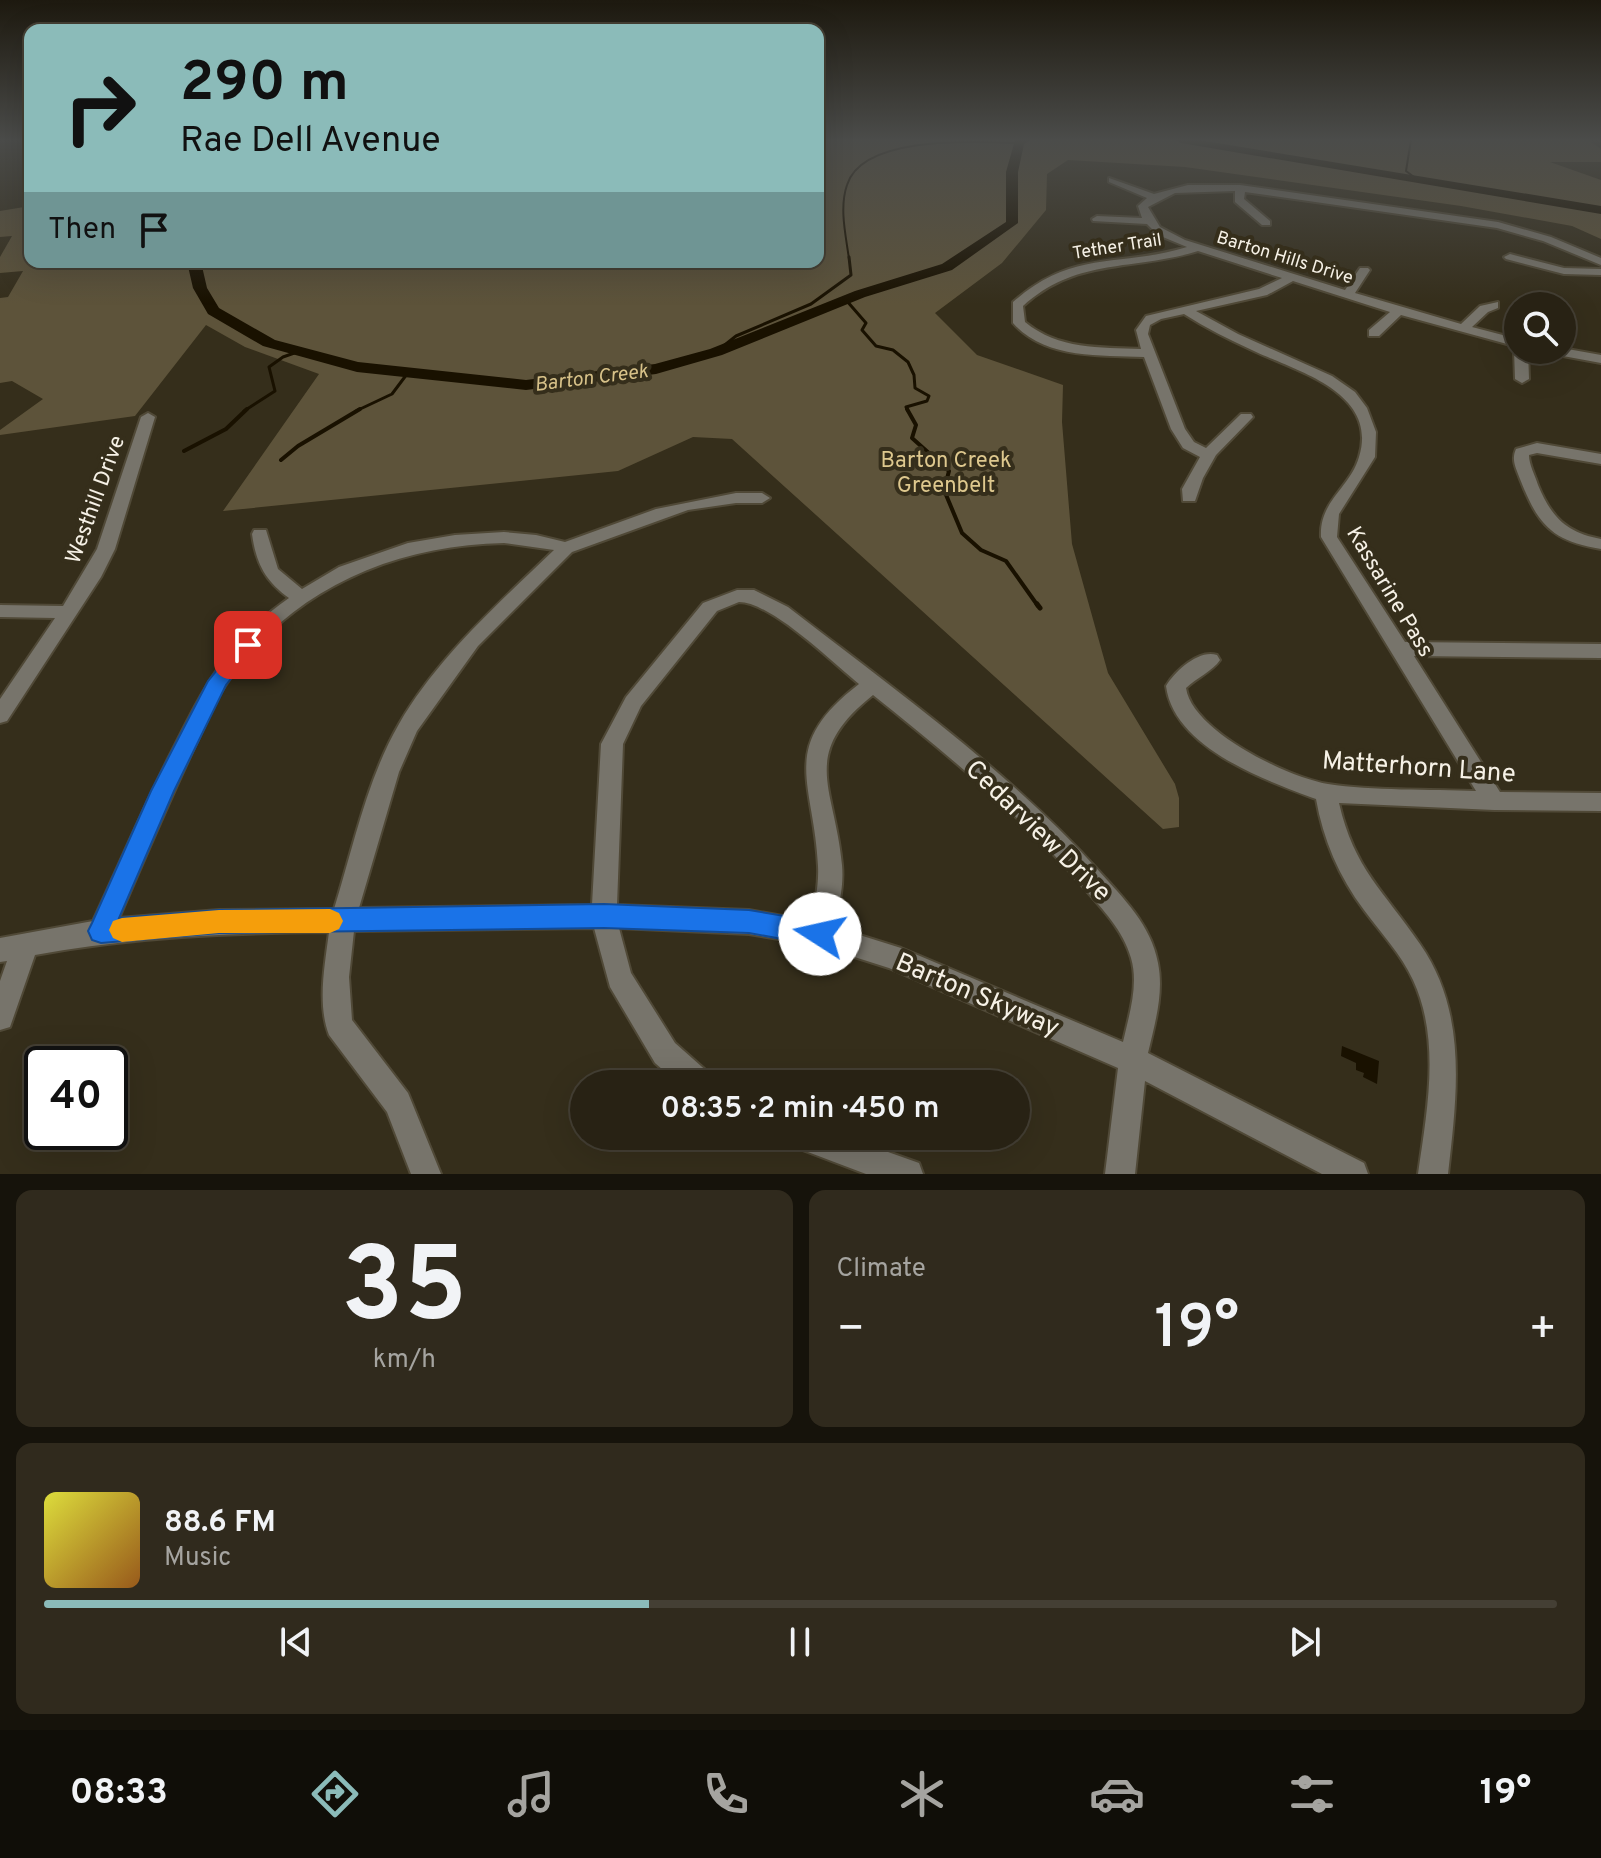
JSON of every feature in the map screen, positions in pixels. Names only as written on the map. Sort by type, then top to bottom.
[{"type":"street","points":[[1149,195],[1154,197]]},
{"type":"street","points":[[1097,219],[1148,221],[1143,206],[1154,197],[1164,195]]},
{"type":"street","points":[[1239,195],[1239,200],[1266,223]]},
{"type":"street","points":[[1278,195],[1368,211],[1514,229],[1561,244],[1601,262]]},
{"type":"street","name":"Barton Hills Drive","points":[[1148,221],[1166,236],[1197,248],[1462,330],[1504,340]]},
{"type":"street","name":"Tether Trail","points":[[1150,353],[1073,348],[1041,341],[1019,323],[1017,305],[1036,287],[1078,268],[1158,259],[1197,248]]},
{"type":"street","points":[[1510,257],[1564,271],[1601,272]]},
{"type":"street","points":[[1348,295],[1364,270]]},
{"type":"street","points":[[1209,456],[1188,445],[1178,429],[1142,334],[1146,320],[1263,292],[1291,278]]},
{"type":"street","points":[[1462,330],[1484,309],[1494,305]]},
{"type":"street","name":"Kassarine Pass","points":[[1185,309],[1227,334],[1335,384],[1351,396],[1361,410],[1370,446],[1367,459],[1359,475],[1329,511],[1326,522],[1329,537],[1494,801]]},
{"type":"street","points":[[1374,333],[1399,311]]},
{"type":"street","points":[[1576,354],[1601,359]]},
{"type":"street","points":[[1521,364],[1522,379]]},
{"type":"street","name":"Westhill Drive","points":[[0,715],[92,577],[106,549],[148,417]]},
{"type":"street","points":[[1189,498],[1188,487],[1209,456],[1234,423],[1246,417]]},
{"type":"street","points":[[1601,459],[1537,448],[1521,452],[1521,460],[1549,524],[1574,539],[1601,544]]},
{"type":"street","points":[[422,1172],[398,1103],[339,1025],[336,977],[343,921],[388,772],[408,727],[471,641],[566,548],[681,506],[714,499],[762,498]]},
{"type":"street","points":[[260,534],[269,573],[302,598]]},
{"type":"street","points":[[101,931],[162,791],[218,681],[248,645],[302,598],[361,564],[393,551],[426,544],[507,538],[566,548]]},
{"type":"street","name":"Cedarview Drive","points":[[604,916],[612,744],[621,722],[633,702],[710,607],[737,596],[754,596],[769,602],[975,765],[1050,834],[1107,894],[1131,925],[1145,961],[1147,996],[1133,1060],[1120,1174]]},
{"type":"street","points":[[0,611],[67,612]]},
{"type":"street","points":[[1398,649],[1601,651]]},
{"type":"street","name":"Matterhorn Lane","points":[[1210,660],[1190,672],[1176,686],[1178,701],[1192,721],[1227,749],[1267,771],[1326,793],[1494,801],[1601,802]]},
{"type":"street","points":[[820,934],[829,897],[831,864],[816,778],[818,754],[824,733],[838,713],[872,685]]},
{"type":"street","points":[[1326,793],[1331,827],[1354,876],[1398,930],[1426,979],[1438,1014],[1445,1062],[1433,1174]]},
{"type":"street","points":[[604,916],[619,978],[665,1053],[684,1070]]},
{"type":"street","name":"Barton Skyway","points":[[13,948],[101,931],[219,922],[604,916],[749,922],[820,934],[892,957],[1133,1060],[1353,1174]]},
{"type":"street","points":[[0,1017],[13,948]]},
{"type":"street","points":[[841,1150],[908,1174]]},
{"type":"green space","name":"Barton Creek Greenbelt","points":[[824,195],[1046,195],[1046,210],[1002,263],[935,313],[977,355],[1063,385],[1062,422],[1072,544],[1108,673],[1175,784],[1179,798],[1179,827],[1163,829],[732,439],[693,437],[618,471],[223,511],[319,374],[245,347],[206,325],[135,416],[0,435],[0,430],[43,399],[12,381],[0,383],[0,298],[8,297],[23,271],[0,273],[0,257],[12,236],[0,237],[0,211],[24,207],[24,268],[824,268]]},
{"type":"green space","name":"Barton Creek Greenbelt","points":[[1382,195],[1601,195],[1601,239],[1572,226]]},
{"type":"shaded area","points":[[1342,1046],[1379,1061],[1377,1084],[1356,1070],[1356,1063],[1341,1056]]},
{"type":"waterway","points":[[845,195],[844,222],[849,259]]},
{"type":"waterway","name":"Barton Creek","points":[[195,268],[200,288],[213,311],[269,343],[357,367],[526,385],[656,369],[716,352],[860,294],[947,267],[1012,223],[1012,195]]},
{"type":"waterway","name":"Barton Creek","points":[[1510,195],[1601,210]]},
{"type":"waterway","points":[[716,352],[736,336],[811,304],[851,275],[849,257]]},
{"type":"waterway","points":[[846,300],[866,323],[862,330],[876,346],[893,350],[908,362],[914,375],[915,388],[929,396],[927,401],[907,409]]},
{"type":"waterway","points":[[247,409],[275,391],[269,367],[283,357],[300,351]]},
{"type":"waterway","points":[[359,410],[392,394],[407,374]]},
{"type":"waterway","points":[[184,451],[226,429],[247,409]]},
{"type":"waterway","points":[[907,409],[916,425],[912,438],[949,471],[944,490],[962,533],[981,550],[1006,561],[1038,606]]},
{"type":"waterway","points":[[281,460],[298,446],[359,410]]},
{"type":"waterway","points":[[1037,604],[1040,608]]},
{"type":"slow traffic","points":[[122,930],[219,922],[330,921]]},
{"type":"route","points":[[248,645],[218,681],[162,791],[101,931],[219,922],[604,916],[749,922],[820,934]]}]
